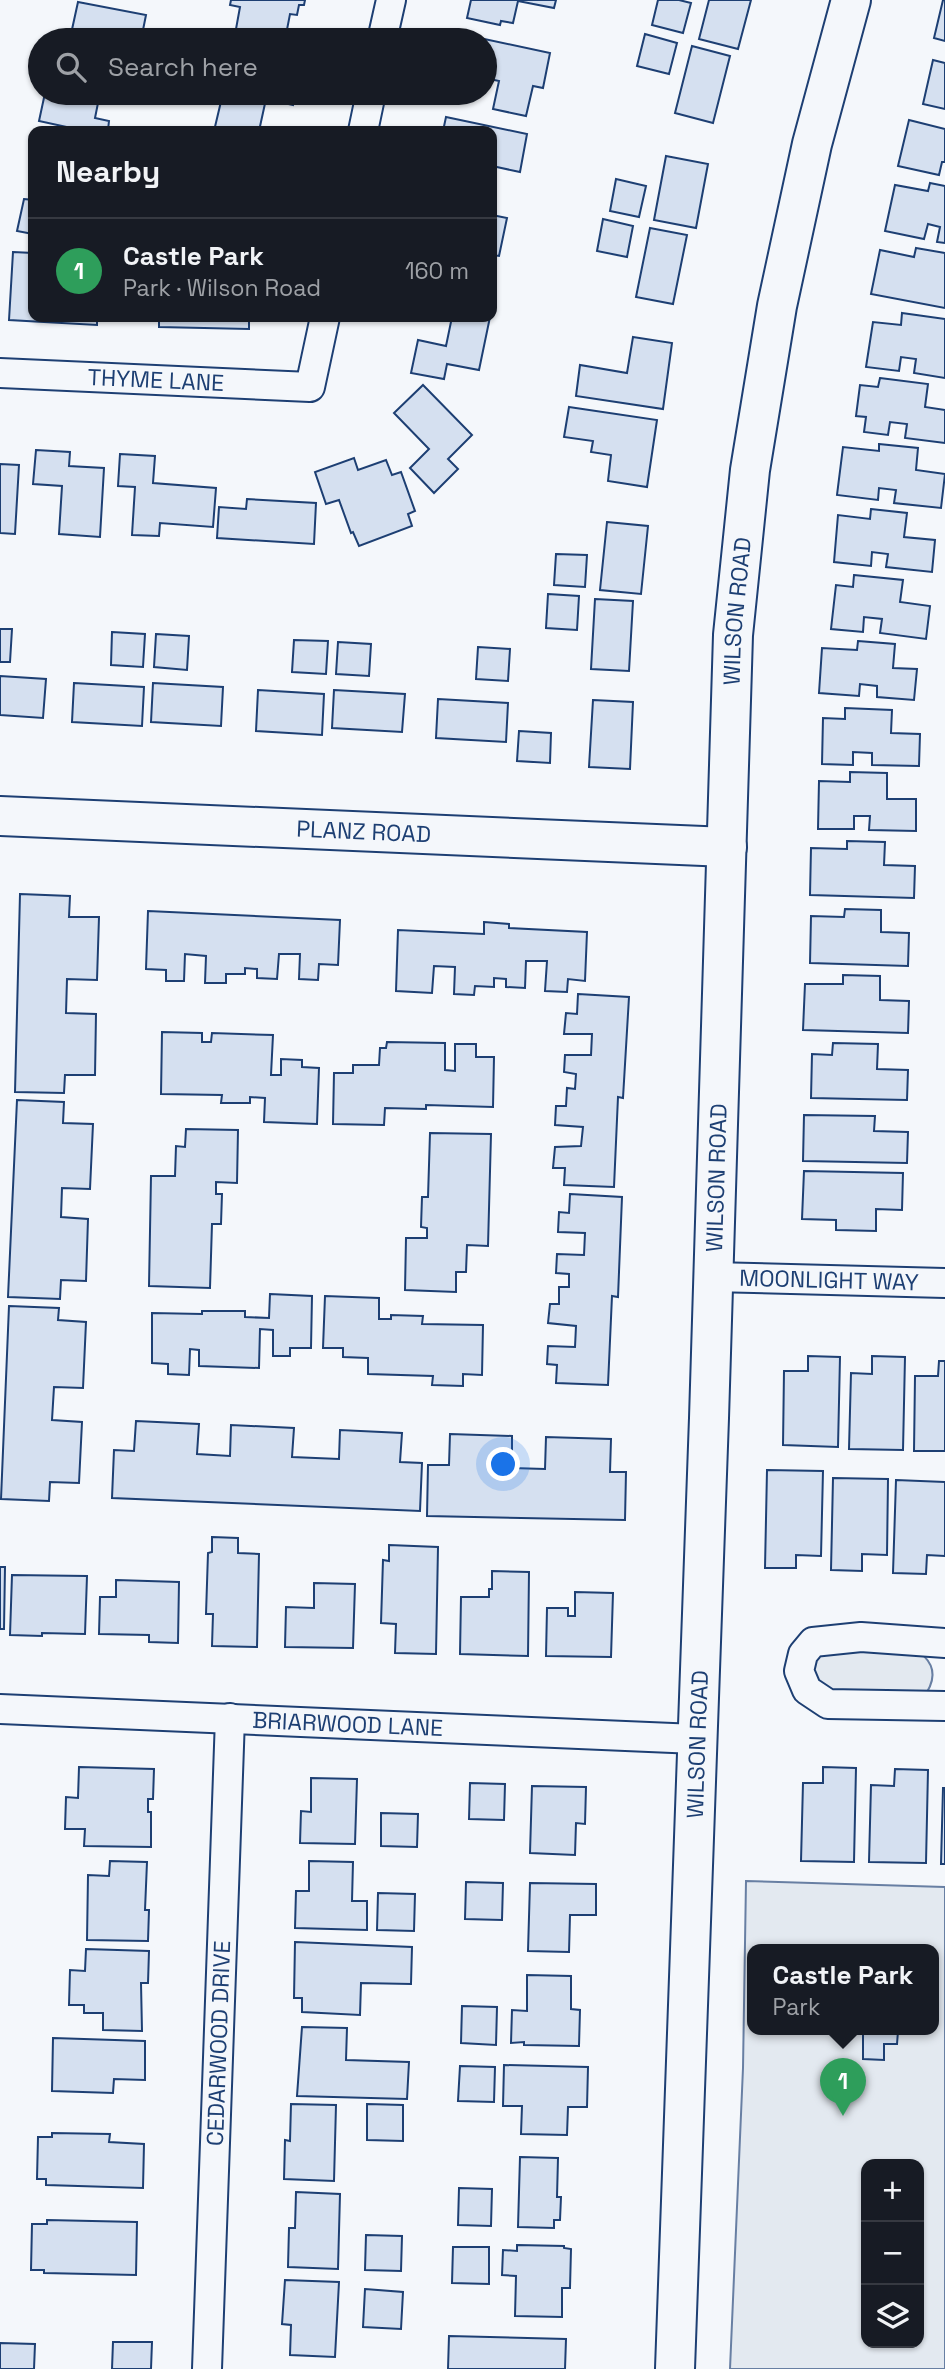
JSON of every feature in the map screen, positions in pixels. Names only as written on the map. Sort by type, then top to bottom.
[{"type":"street","points":[[385,28],[391,0]]},
{"type":"street","name":"WILSON ROAD","points":[[675,2369],[733,635],[750,470],[777,306],[812,144],[850,0]]},
{"type":"street","points":[[364,126],[368,105]]},
{"type":"street","name":"THYME LANE","points":[[0,373],[310,387],[324,322]]},
{"type":"street","name":"PLANZ ROAD","points":[[0,816],[727,847]]},
{"type":"street","name":"MOONLIGHT WAY","points":[[712,1277],[945,1283]]},
{"type":"street","points":[[945,1643],[861,1637],[813,1642],[803,1654],[799,1671],[807,1690],[828,1704],[945,1706]]},
{"type":"street","name":"BRIARWOOD LANE","points":[[0,1709],[696,1739]]},
{"type":"street","name":"CEDARWOOD DRIVE","points":[[207,2369],[230,1718]]},
{"type":"shaded area","points":[[820,1648],[919,1652],[928,1661],[932,1681],[927,1692],[825,1697],[803,1665]]},
{"type":"shaded area","points":[[746,1881],[945,1887],[945,2369],[730,2369],[743,2068]]},
{"type":"building","points":[[231,0],[305,0],[304,5],[299,5],[297,15],[290,14],[287,28],[236,28],[240,7],[230,5]]},
{"type":"building","points":[[471,0],[556,0],[554,8],[518,1],[513,23],[501,21],[500,25],[467,18]]},
{"type":"building","points":[[658,0],[691,3],[683,33],[652,25]]},
{"type":"building","points":[[709,0],[751,0],[738,49],[699,39]]},
{"type":"building","points":[[945,0],[945,41],[934,38]]},
{"type":"building","points":[[78,2],[146,15],[143,28],[72,28]]},
{"type":"building","points":[[645,34],[677,43],[669,74],[637,66]]},
{"type":"building","points":[[497,42],[550,53],[543,88],[533,86],[526,116],[493,109],[494,105],[497,105]]},
{"type":"building","points":[[692,46],[730,56],[713,123],[675,113]]},
{"type":"building","points":[[933,60],[945,63],[945,109],[923,104]]},
{"type":"building","points":[[42,105],[98,105],[95,118],[109,121],[108,126],[62,126],[39,121]]},
{"type":"building","points":[[220,105],[265,105],[260,126],[215,126]]},
{"type":"building","points":[[446,117],[489,126],[444,126]]},
{"type":"building","points":[[909,120],[945,129],[945,162],[942,162],[939,175],[898,166]]},
{"type":"building","points":[[497,128],[527,134],[520,172],[497,167]]},
{"type":"building","points":[[666,156],[708,164],[696,228],[654,220]]},
{"type":"building","points":[[616,179],[646,186],[639,217],[610,211]]},
{"type":"building","points":[[930,183],[945,186],[945,243],[937,242],[940,227],[928,224],[924,239],[885,231],[895,185],[928,191]]},
{"type":"building","points":[[24,199],[28,199],[28,233],[17,231]]},
{"type":"building","points":[[497,216],[507,218],[497,256]]},
{"type":"building","points":[[603,219],[633,226],[627,257],[597,251]]},
{"type":"building","points":[[650,228],[687,235],[673,304],[636,297]]},
{"type":"building","points":[[916,248],[945,253],[945,308],[871,294],[880,250],[914,257]]},
{"type":"building","points":[[13,252],[28,253],[28,321],[9,320]]},
{"type":"building","points":[[902,313],[945,319],[945,378],[914,373],[916,359],[901,357],[899,371],[866,367],[873,322],[901,325]]},
{"type":"building","points":[[44,322],[97,322],[97,325]]},
{"type":"building","points":[[159,322],[249,322],[249,329],[159,327]]},
{"type":"building","points":[[451,322],[489,322],[479,370],[447,364],[444,379],[411,373],[418,340],[446,346]]},
{"type":"building","points":[[633,337],[672,343],[663,409],[576,396],[580,365],[627,373]]},
{"type":"building","points":[[880,378],[928,384],[925,407],[945,410],[945,443],[905,438],[907,424],[890,422],[888,435],[864,432],[866,417],[856,416],[860,385],[878,387]]},
{"type":"building","points":[[423,385],[472,435],[448,459],[458,469],[434,493],[410,468],[429,449],[394,413]]},
{"type":"building","points":[[569,407],[657,420],[647,487],[608,481],[611,455],[591,452],[593,441],[564,437]]},
{"type":"building","points":[[879,444],[918,448],[916,470],[945,474],[941,508],[894,503],[896,490],[879,488],[878,500],[837,495],[843,447],[879,451]]},
{"type":"building","points":[[36,450],[70,452],[69,466],[104,468],[100,537],[59,534],[62,486],[33,484]]},
{"type":"building","points":[[120,454],[155,456],[153,483],[216,488],[213,527],[160,523],[159,536],[132,535],[135,487],[118,486]]},
{"type":"building","points":[[354,458],[358,470],[386,460],[392,475],[401,472],[415,511],[408,514],[412,526],[359,546],[353,532],[351,533],[339,500],[326,504],[315,472]]},
{"type":"building","points":[[0,464],[19,465],[15,534],[0,533]]},
{"type":"building","points":[[247,499],[316,503],[314,544],[217,538],[219,507],[246,509]]},
{"type":"building","points":[[871,509],[907,513],[904,537],[935,540],[932,572],[886,567],[888,554],[872,552],[871,566],[834,562],[838,515],[870,519]]},
{"type":"building","points":[[607,522],[648,526],[641,594],[600,590]]},
{"type":"building","points":[[556,554],[587,555],[585,587],[554,585]]},
{"type":"building","points":[[854,575],[903,580],[900,602],[930,606],[926,639],[880,633],[882,619],[864,617],[863,632],[831,629],[836,585],[853,587]]},
{"type":"building","points":[[548,594],[579,596],[577,630],[546,628]]},
{"type":"building","points":[[595,599],[633,601],[629,671],[591,669]]},
{"type":"building","points":[[0,629],[12,629],[10,662],[0,662]]},
{"type":"building","points":[[112,632],[145,634],[143,667],[111,665]]},
{"type":"building","points":[[156,634],[189,636],[187,670],[154,667]]},
{"type":"building","points":[[294,640],[328,641],[326,674],[292,672]]},
{"type":"building","points":[[858,641],[895,644],[893,668],[917,669],[914,700],[877,697],[877,686],[860,684],[859,696],[819,693],[822,648],[857,650]]},
{"type":"building","points":[[338,642],[371,644],[369,676],[336,674]]},
{"type":"building","points":[[478,647],[510,649],[508,681],[476,679]]},
{"type":"building","points":[[0,676],[46,679],[43,718],[0,715]]},
{"type":"building","points":[[74,683],[144,687],[142,726],[72,722]]},
{"type":"building","points":[[153,683],[223,687],[221,726],[151,722]]},
{"type":"building","points":[[258,690],[324,694],[322,735],[256,731]]},
{"type":"building","points":[[334,690],[405,694],[402,732],[332,728]]},
{"type":"building","points":[[438,699],[508,703],[506,742],[436,738]]},
{"type":"building","points":[[593,700],[633,702],[630,769],[589,767]]},
{"type":"building","points":[[845,708],[892,710],[891,733],[920,734],[919,766],[872,765],[872,753],[853,752],[853,765],[822,764],[823,718],[845,719]]},
{"type":"building","points":[[519,731],[551,733],[550,763],[517,761]]},
{"type":"building","points":[[850,772],[887,773],[887,799],[916,799],[916,831],[869,830],[870,816],[854,816],[854,829],[818,829],[819,781],[850,782]]},
{"type":"building","points":[[847,841],[885,842],[884,865],[915,866],[914,898],[810,895],[811,848],[847,849]]},
{"type":"building","points":[[20,894],[70,896],[69,917],[99,917],[97,980],[67,979],[66,1013],[96,1014],[95,1075],[65,1075],[64,1093],[15,1092]]},
{"type":"building","points":[[845,909],[881,910],[881,932],[909,933],[908,966],[810,963],[811,916],[844,917]]},
{"type":"building","points":[[148,911],[340,920],[338,965],[319,964],[318,980],[299,979],[300,954],[279,954],[277,979],[257,978],[257,969],[245,968],[245,974],[226,974],[226,983],[205,983],[206,956],[185,954],[184,981],[166,981],[166,970],[146,969]]},
{"type":"building","points":[[484,922],[509,924],[509,928],[587,932],[585,981],[568,979],[567,992],[545,991],[547,961],[526,961],[525,988],[506,987],[506,979],[494,978],[494,987],[475,986],[474,995],[454,994],[455,967],[434,966],[432,993],[396,991],[398,930],[484,934]]},
{"type":"building","points":[[843,975],[880,976],[880,1000],[909,1001],[908,1033],[803,1030],[805,984],[843,984]]},
{"type":"building","points":[[578,994],[629,997],[623,1098],[618,1097],[614,1187],[564,1185],[565,1168],[553,1168],[555,1147],[581,1146],[583,1127],[555,1125],[556,1106],[566,1106],[567,1088],[575,1089],[576,1074],[564,1072],[565,1055],[591,1055],[592,1034],[564,1034],[566,1013],[577,1014]]},
{"type":"building","points":[[162,1032],[202,1033],[202,1042],[211,1042],[212,1033],[273,1035],[271,1075],[281,1075],[281,1059],[302,1060],[302,1067],[319,1068],[317,1124],[264,1122],[265,1098],[250,1097],[250,1103],[221,1103],[222,1095],[161,1094]]},
{"type":"building","points":[[387,1042],[445,1043],[445,1070],[455,1071],[455,1044],[476,1044],[476,1057],[494,1057],[493,1107],[426,1105],[426,1109],[385,1108],[384,1125],[333,1124],[334,1073],[353,1073],[353,1065],[379,1065],[380,1048],[386,1048]]},
{"type":"building","points":[[833,1043],[878,1044],[877,1069],[908,1070],[907,1100],[811,1098],[812,1054],[832,1055]]},
{"type":"building","points":[[17,1100],[64,1102],[63,1123],[93,1124],[90,1189],[62,1188],[61,1217],[88,1219],[86,1281],[61,1280],[60,1299],[8,1297]]},
{"type":"building","points":[[804,1115],[875,1116],[874,1131],[908,1132],[907,1163],[803,1161]]},
{"type":"building","points":[[186,1129],[238,1130],[237,1183],[216,1182],[216,1194],[222,1194],[221,1224],[212,1224],[210,1288],[149,1286],[151,1176],[175,1176],[176,1146],[185,1147]]},
{"type":"building","points":[[430,1133],[491,1134],[488,1246],[467,1245],[466,1272],[456,1272],[456,1292],[405,1290],[406,1238],[427,1238],[427,1228],[421,1227],[422,1197],[428,1197]]},
{"type":"building","points":[[804,1171],[903,1173],[902,1210],[876,1209],[876,1231],[836,1230],[836,1220],[802,1219]]},
{"type":"building","points":[[570,1194],[622,1197],[618,1297],[612,1296],[608,1385],[556,1383],[557,1365],[547,1364],[548,1346],[575,1347],[576,1326],[548,1323],[550,1304],[559,1304],[559,1287],[569,1287],[569,1274],[556,1273],[557,1254],[584,1255],[585,1233],[558,1232],[559,1212],[569,1213]]},
{"type":"building","points":[[270,1294],[312,1296],[311,1348],[290,1348],[290,1356],[273,1356],[273,1330],[260,1329],[259,1368],[199,1366],[199,1350],[190,1349],[189,1375],[168,1374],[168,1364],[152,1363],[152,1313],[245,1311],[245,1317],[269,1318]]},
{"type":"building","points":[[325,1296],[379,1298],[379,1319],[391,1319],[391,1315],[423,1316],[422,1324],[483,1325],[482,1375],[463,1374],[463,1386],[432,1385],[433,1376],[368,1374],[368,1358],[343,1357],[343,1348],[323,1348]]},
{"type":"building","points":[[9,1306],[59,1308],[58,1320],[86,1322],[83,1388],[54,1387],[52,1420],[82,1422],[79,1483],[50,1482],[49,1501],[1,1499]]},
{"type":"building","points":[[808,1356],[840,1357],[838,1447],[783,1445],[784,1371],[808,1371]]},
{"type":"building","points":[[872,1356],[905,1357],[903,1450],[849,1449],[851,1373],[872,1374]]},
{"type":"building","points":[[939,1361],[945,1361],[945,1451],[914,1451],[915,1376],[938,1376]]},
{"type":"building","points":[[136,1421],[199,1424],[197,1454],[230,1456],[231,1425],[294,1428],[292,1457],[339,1459],[340,1430],[402,1433],[400,1462],[422,1463],[420,1511],[112,1498],[114,1450],[134,1451]]},
{"type":"building","points":[[450,1434],[512,1436],[512,1468],[545,1469],[546,1437],[611,1439],[610,1472],[626,1472],[625,1520],[427,1516],[428,1465],[449,1465]]},
{"type":"building","points":[[767,1470],[823,1471],[821,1556],[796,1555],[796,1568],[765,1568]]},
{"type":"building","points":[[833,1478],[888,1479],[887,1555],[862,1554],[862,1571],[831,1570]]},
{"type":"building","points":[[896,1480],[945,1482],[945,1556],[927,1555],[926,1574],[893,1573]]},
{"type":"building","points":[[212,1537],[238,1538],[238,1553],[259,1554],[257,1647],[212,1646],[213,1614],[206,1614],[208,1553],[212,1552]]},
{"type":"building","points":[[389,1545],[438,1547],[436,1654],[395,1653],[396,1624],[381,1623],[383,1560],[389,1561]]},
{"type":"building","points":[[0,1567],[5,1567],[4,1629],[0,1629]]},
{"type":"building","points":[[492,1571],[529,1572],[528,1656],[460,1654],[461,1597],[489,1597]]},
{"type":"building","points":[[12,1575],[87,1576],[85,1634],[10,1635]]},
{"type":"building","points":[[116,1580],[179,1582],[178,1643],[149,1642],[149,1635],[99,1634],[100,1597],[116,1597]]},
{"type":"building","points":[[314,1583],[355,1584],[353,1648],[285,1647],[286,1607],[314,1608]]},
{"type":"building","points":[[575,1592],[613,1593],[611,1657],[546,1656],[547,1608],[568,1608],[568,1616],[575,1616]]},
{"type":"building","points":[[79,1767],[154,1769],[153,1799],[148,1799],[148,1812],[151,1812],[151,1847],[84,1846],[85,1829],[65,1829],[66,1797],[78,1798]]},
{"type":"building","points":[[823,1767],[856,1768],[854,1862],[801,1861],[803,1783],[823,1783]]},
{"type":"building","points":[[895,1769],[928,1770],[926,1863],[869,1862],[871,1785],[894,1786]]},
{"type":"building","points":[[311,1778],[357,1779],[355,1844],[300,1843],[301,1811],[311,1812]]},
{"type":"building","points":[[470,1783],[505,1784],[504,1820],[469,1819]]},
{"type":"building","points":[[532,1786],[586,1787],[585,1824],[576,1823],[575,1855],[530,1853]]},
{"type":"building","points":[[943,1788],[945,1864],[941,1864]]},
{"type":"building","points":[[381,1813],[418,1814],[417,1847],[381,1846]]},
{"type":"building","points":[[110,1861],[147,1862],[145,1910],[149,1910],[148,1941],[87,1940],[88,1875],[109,1876]]},
{"type":"building","points":[[309,1861],[353,1862],[352,1901],[367,1901],[367,1930],[295,1928],[296,1891],[309,1891]]},
{"type":"building","points":[[466,1882],[503,1883],[502,1920],[465,1919]]},
{"type":"building","points":[[530,1883],[596,1884],[596,1915],[570,1915],[569,1952],[528,1951]]},
{"type":"building","points":[[378,1893],[415,1894],[414,1931],[377,1930]]},
{"type":"building","points":[[295,1942],[412,1947],[411,1984],[361,1983],[360,2015],[302,2012],[302,1998],[294,1998]]},
{"type":"building","points":[[86,1949],[149,1951],[148,1983],[141,1983],[142,2031],[103,2030],[103,2013],[84,2013],[84,2005],[69,2005],[70,1970],[85,1971]]},
{"type":"building","points":[[527,1975],[571,1976],[571,2009],[580,2010],[579,2046],[511,2043],[512,2010],[527,2011]]},
{"type":"building","points":[[462,2006],[497,2007],[496,2045],[461,2043]]},
{"type":"building","points":[[302,2027],[347,2028],[346,2060],[409,2062],[407,2099],[297,2096]]},
{"type":"building","points":[[863,2035],[898,2035],[897,2044],[884,2044],[884,2060],[863,2059]]},
{"type":"building","points":[[53,2038],[145,2041],[145,2080],[114,2079],[113,2093],[52,2091]]},
{"type":"building","points":[[504,2065],[588,2067],[587,2107],[568,2107],[567,2135],[521,2134],[522,2106],[503,2106]]},
{"type":"building","points":[[460,2066],[495,2067],[494,2102],[458,2101]]},
{"type":"building","points":[[291,2104],[336,2105],[334,2181],[284,2179],[285,2140],[290,2141]]},
{"type":"building","points":[[367,2104],[403,2105],[403,2141],[367,2140]]},
{"type":"building","points":[[52,2133],[110,2134],[109,2142],[144,2144],[143,2188],[46,2185],[46,2179],[37,2179],[38,2137],[52,2137]]},
{"type":"building","points":[[520,2157],[558,2158],[557,2197],[561,2197],[560,2220],[554,2220],[554,2228],[518,2227]]},
{"type":"building","points":[[459,2188],[492,2189],[491,2226],[458,2225]]},
{"type":"building","points":[[296,2192],[340,2194],[338,2269],[288,2267],[289,2228],[295,2228]]},
{"type":"building","points":[[47,2220],[137,2222],[136,2275],[44,2273],[44,2270],[31,2270],[32,2224],[47,2224]]},
{"type":"building","points":[[366,2235],[402,2236],[401,2271],[365,2270]]},
{"type":"building","points":[[517,2245],[564,2246],[571,2249],[570,2288],[562,2288],[562,2317],[515,2316],[516,2276],[502,2275],[503,2250],[517,2251]]},
{"type":"building","points":[[453,2247],[489,2247],[489,2284],[452,2283]]},
{"type":"building","points":[[285,2280],[339,2282],[335,2357],[290,2355],[291,2325],[282,2324]]},
{"type":"building","points":[[365,2289],[403,2292],[401,2329],[363,2327]]},
{"type":"building","points":[[449,2336],[566,2339],[565,2369],[448,2369]]},
{"type":"building","points":[[113,2342],[152,2342],[151,2369],[112,2369]]},
{"type":"building","points":[[0,2343],[35,2344],[34,2369],[0,2369]]},
{"type":"place","name":"Castle Park","points":[[843,2116]]}]
